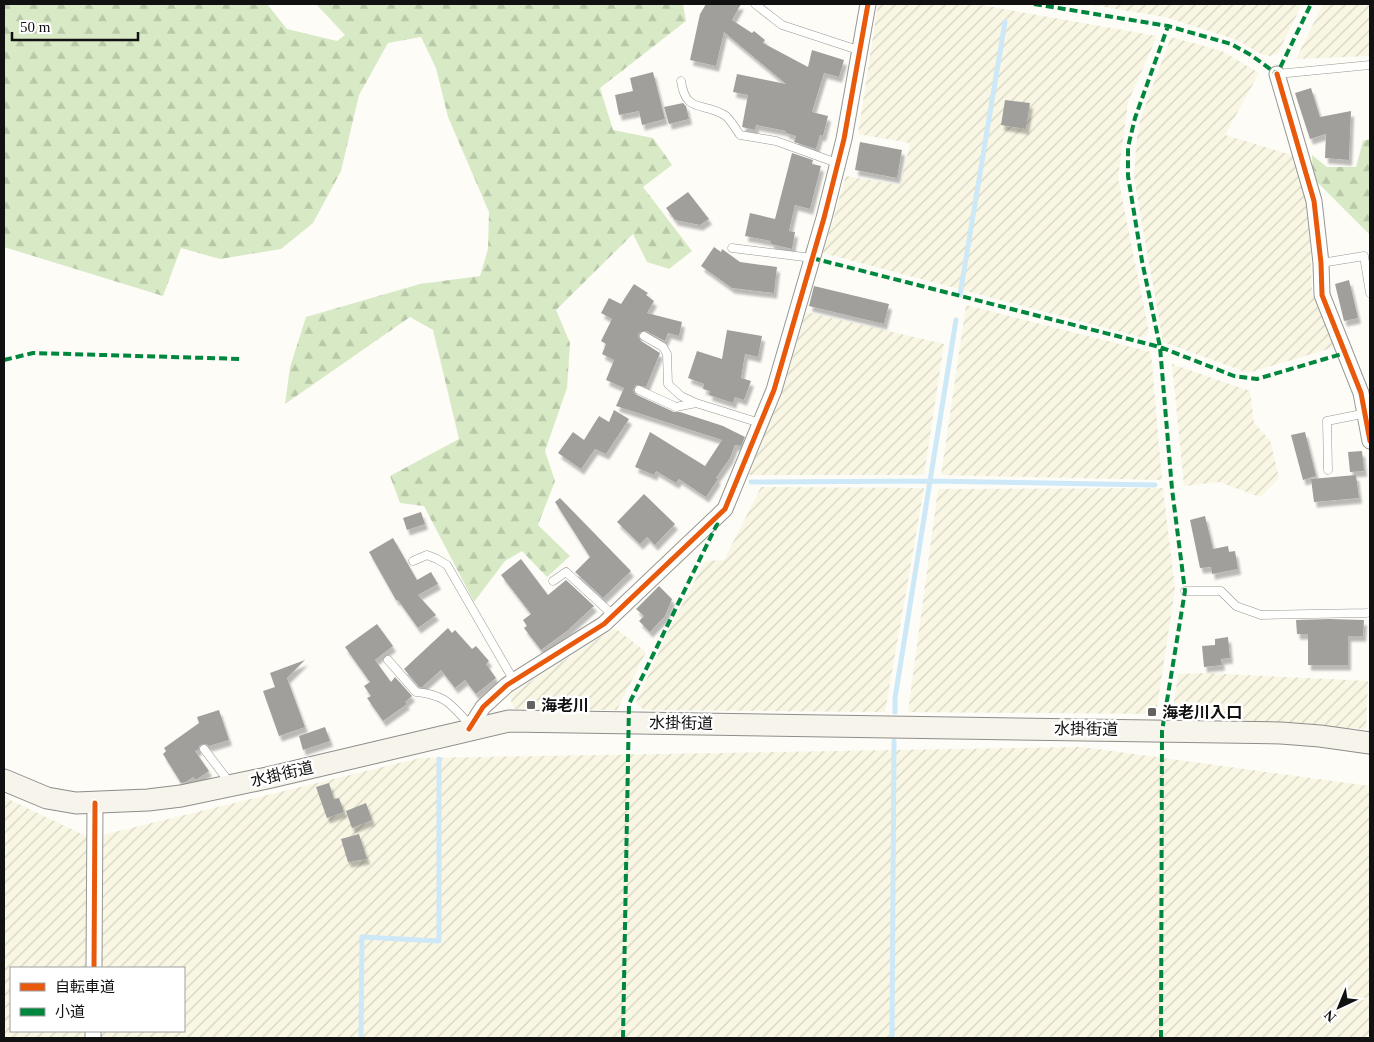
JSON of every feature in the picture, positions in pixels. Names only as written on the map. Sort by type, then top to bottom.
[{"type":"main road","name":"水掛街道","points":[[4,780],[47,798],[76,803],[148,800],[181,796],[232,785],[470,728],[508,721],[1280,733],[1370,743]]},
{"type":"street","points":[[470,728],[482,707],[514,681],[604,624],[724,509],[774,390],[824,218],[844,139],[858,50],[868,4]]},
{"type":"street","points":[[1277,74],[1314,201],[1321,263],[1322,295],[1368,413],[1370,441]]},
{"type":"street","points":[[94,967],[95,803]]},
{"type":"lane","points":[[755,4],[782,25],[858,50]]},
{"type":"lane","points":[[1277,74],[1370,65]]},
{"type":"lane","points":[[681,81],[683,95],[695,106],[712,109],[727,117],[740,135],[776,141],[837,163]]},
{"type":"lane","points":[[732,248],[812,258]]},
{"type":"lane","points":[[1321,263],[1364,256],[1370,292]]},
{"type":"lane","points":[[644,336],[663,347],[667,354],[668,384],[681,396],[696,403],[760,423]]},
{"type":"lane","points":[[639,390],[676,407],[696,403]]},
{"type":"lane","points":[[1328,470],[1327,422],[1368,413]]},
{"type":"lane","points":[[413,562],[427,555],[447,565],[514,681]]},
{"type":"lane","points":[[554,581],[566,572],[613,615]]},
{"type":"lane","points":[[1185,591],[1221,591],[1236,606],[1261,615],[1370,612]]},
{"type":"lane","points":[[388,660],[416,692],[432,694],[446,700],[470,728]]},
{"type":"lane","points":[[204,749],[232,785]]},
{"type":"shaded area","points":[[878,4],[975,4],[1157,36],[1128,102],[1118,178],[1149,332],[1146,336],[1140,337],[823,253],[846,176],[900,185],[910,143],[858,134]]},
{"type":"shaded area","points":[[1086,4],[1302,4],[1278,53],[1270,56],[1263,55],[1237,40],[1165,17]]},
{"type":"shaded area","points":[[1323,4],[1370,4],[1370,56],[1296,59]]},
{"type":"shaded area","points":[[1171,37],[1222,51],[1259,73],[1225,135],[1292,155],[1309,205],[1312,294],[1335,347],[1248,373],[1163,342],[1134,178],[1137,136],[1141,117]]},
{"type":"shaded area","points":[[966,305],[1151,352],[1162,480],[941,475]]},
{"type":"shaded area","points":[[806,312],[944,344],[924,475],[745,475],[780,400]]},
{"type":"shaded area","points":[[1172,364],[1250,391],[1254,423],[1270,440],[1279,478],[1260,497],[1219,482],[1184,486]]},
{"type":"shaded area","points":[[761,487],[924,488],[885,712],[644,710],[636,703],[667,634],[705,561],[724,560]]},
{"type":"shaded area","points":[[1163,488],[1175,589],[1156,714],[908,712],[938,489]]},
{"type":"shaded area","points":[[615,628],[646,652],[617,710],[514,709],[509,695]]},
{"type":"shaded area","points":[[1204,673],[1368,681],[1366,729],[1172,716],[1178,674]]},
{"type":"shaded area","points":[[1082,747],[1370,786],[1370,1038],[4,1038],[4,797],[90,838],[420,758]]},
{"type":"green space","points":[[4,4],[267,4],[287,29],[337,41],[345,35],[316,4],[683,4],[686,21],[600,88],[613,130],[653,138],[672,165],[643,187],[692,251],[669,269],[647,262],[633,234],[556,310],[570,343],[567,388],[545,451],[555,481],[538,525],[570,556],[547,577],[522,551],[505,561],[474,602],[424,506],[400,503],[390,476],[459,439],[433,330],[410,317],[285,404],[290,367],[306,317],[420,284],[480,276],[488,249],[489,212],[448,117],[436,68],[421,37],[388,43],[359,95],[341,171],[313,223],[281,249],[220,259],[181,248],[163,296],[4,247]]},
{"type":"green space","points":[[1370,139],[1370,235],[1313,178],[1312,155],[1327,167],[1356,167],[1363,141]]},
{"type":"building","points":[[706,4],[741,4],[732,20],[752,33],[754,31],[765,40],[763,43],[808,67],[812,50],[844,60],[839,77],[824,73],[812,112],[828,116],[823,136],[820,135],[816,149],[794,142],[796,136],[786,133],[786,131],[756,125],[755,130],[742,127],[748,95],[733,92],[737,74],[786,84],[724,32],[716,66],[690,60],[700,14]]},
{"type":"building","points":[[653,72],[665,119],[642,125],[639,111],[619,115],[615,95],[633,91],[630,78]]},
{"type":"building","points":[[1311,88],[1320,117],[1351,111],[1349,160],[1325,158],[1326,134],[1310,139],[1295,93]]},
{"type":"building","points":[[1005,100],[1030,103],[1026,129],[1001,125]]},
{"type":"building","points":[[683,103],[686,106],[689,119],[669,124],[664,107]]},
{"type":"building","points":[[860,142],[902,150],[897,178],[855,170]]},
{"type":"building","points":[[792,153],[813,160],[812,164],[821,166],[810,209],[795,205],[789,231],[795,232],[792,249],[771,244],[771,241],[745,236],[750,213],[775,219]]},
{"type":"building","points":[[688,192],[709,219],[700,225],[675,220],[666,208]]},
{"type":"building","points":[[714,247],[721,252],[722,249],[740,262],[777,267],[774,293],[732,288],[701,266]]},
{"type":"building","points":[[1349,280],[1358,318],[1344,321],[1335,284]]},
{"type":"building","points":[[634,284],[648,293],[646,295],[654,301],[647,313],[682,322],[679,336],[668,333],[665,341],[646,331],[639,333],[638,336],[641,341],[660,353],[646,387],[636,385],[633,390],[635,394],[674,412],[680,412],[723,426],[745,437],[741,446],[735,445],[730,458],[706,497],[679,479],[676,483],[656,471],[654,475],[635,467],[650,432],[705,466],[722,440],[616,406],[624,388],[606,380],[614,360],[602,354],[606,344],[601,341],[612,319],[601,313],[609,298],[621,304]]},
{"type":"building","points":[[814,286],[889,304],[884,324],[809,306]]},
{"type":"building","points":[[727,330],[762,336],[758,357],[745,354],[741,378],[751,381],[744,400],[735,397],[733,403],[709,395],[710,391],[703,389],[704,384],[688,378],[697,351],[722,359]]},
{"type":"building","points":[[614,410],[629,419],[606,454],[595,449],[581,469],[558,453],[573,432],[584,440],[599,416],[609,422]]},
{"type":"building","points":[[1305,432],[1316,476],[1303,480],[1291,435]]},
{"type":"building","points":[[1362,451],[1364,471],[1350,472],[1348,452]]},
{"type":"building","points":[[1356,475],[1359,498],[1314,502],[1311,479]]},
{"type":"building","points":[[644,494],[675,524],[655,545],[647,537],[640,544],[617,522]]},
{"type":"building","points":[[560,498],[631,571],[603,598],[575,572],[590,557],[555,502]]},
{"type":"building","points":[[421,512],[425,524],[407,530],[403,518]]},
{"type":"building","points":[[1205,516],[1213,549],[1228,546],[1229,552],[1235,551],[1238,569],[1212,574],[1211,567],[1200,568],[1190,520]]},
{"type":"building","points":[[393,538],[417,580],[431,572],[438,584],[418,595],[436,615],[418,628],[398,600],[396,600],[369,552]]},
{"type":"building","points":[[521,559],[548,595],[566,580],[594,606],[567,631],[541,650],[524,628],[527,626],[523,620],[531,614],[501,575]]},
{"type":"building","points":[[659,586],[672,599],[665,616],[650,632],[639,621],[644,616],[636,609]]},
{"type":"building","points":[[1296,620],[1364,620],[1363,636],[1348,636],[1348,665],[1308,665],[1308,634],[1297,634]]},
{"type":"building","points":[[377,624],[393,646],[375,660],[391,682],[395,677],[412,696],[405,702],[407,704],[383,721],[367,698],[371,696],[364,686],[370,682],[345,647]]},
{"type":"building","points":[[448,628],[452,633],[455,630],[472,649],[476,646],[489,661],[486,664],[496,678],[476,694],[465,680],[455,688],[441,670],[422,687],[419,687],[404,669]]},
{"type":"building","points":[[1228,637],[1230,658],[1221,659],[1222,665],[1204,667],[1202,646],[1215,645],[1215,639]]},
{"type":"building","points":[[305,660],[287,678],[305,727],[279,736],[263,691],[275,687],[270,673]]},
{"type":"building","points":[[219,710],[229,740],[209,746],[206,744],[200,745],[198,750],[195,751],[209,771],[196,780],[193,777],[181,783],[163,754],[166,751],[164,748],[199,723],[197,717]]},
{"type":"building","points":[[325,727],[330,741],[303,750],[299,736]]},
{"type":"building","points":[[329,783],[334,799],[339,798],[344,812],[327,818],[316,787]]},
{"type":"building","points":[[366,803],[372,820],[352,828],[346,811]]},
{"type":"building","points":[[359,834],[367,859],[348,862],[341,839]]},
{"type":"waterway","points":[[960,295],[1005,22]]},
{"type":"waterway","points":[[895,712],[895,698],[956,320]]},
{"type":"waterway","points":[[751,482],[930,481],[1155,485]]},
{"type":"waterway","points":[[892,1038],[894,741]]},
{"type":"waterway","points":[[361,1038],[362,937],[439,941],[439,759]]},
{"type":"marked path","points":[[1034,4],[1168,26],[1231,44],[1251,55],[1277,74],[1311,4]]},
{"type":"marked path","points":[[1161,1038],[1162,731],[1185,591],[1172,489],[1160,347],[1142,261],[1128,176],[1128,147],[1135,118],[1168,26]]},
{"type":"marked path","points":[[812,258],[1160,347],[1234,376],[1257,379],[1345,353]]},
{"type":"marked path","points":[[4,360],[33,353],[243,359]]},
{"type":"marked path","points":[[623,1038],[629,704],[719,520]]},
{"type":"cycle path","points":[[469,729],[483,707],[507,685],[604,624],[725,509],[774,390],[824,218],[844,139],[868,4]]},
{"type":"cycle path","points":[[1277,74],[1314,201],[1321,263],[1322,295],[1361,393],[1370,441]]},
{"type":"cycle path","points":[[94,967],[95,803]]},
{"type":"place","name":"海老川","points":[[531,705]]},
{"type":"place","name":"海老川入口","points":[[1152,712]]}]
